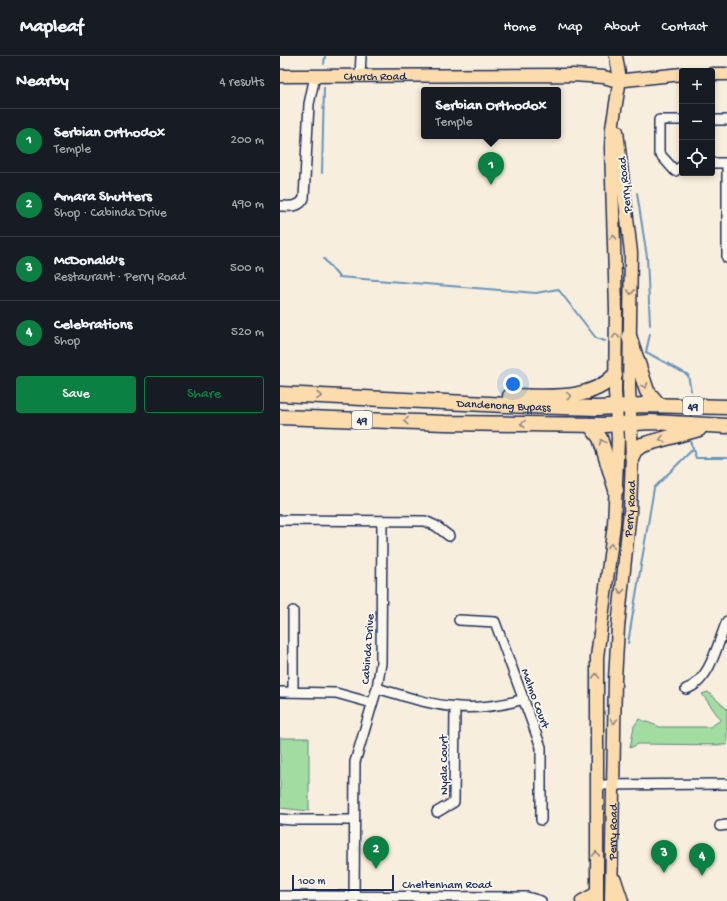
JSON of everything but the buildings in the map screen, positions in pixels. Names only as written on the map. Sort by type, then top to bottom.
[{"type":"highway","points":[[629,336],[647,391],[659,405]]},
{"type":"highway","points":[[432,400],[471,395],[576,395],[606,384],[615,376]]},
{"type":"highway","name":"Dandenong Bypass","points":[[280,394],[432,400],[528,406],[659,405],[727,407]]},
{"type":"highway","name":"Dandenong Bypass","points":[[280,418],[590,425],[631,423],[720,426]]},
{"type":"highway","points":[[590,425],[600,438],[616,490]]},
{"type":"highway","points":[[632,456],[635,450],[650,442],[720,426]]},
{"type":"main road","name":"Perry Road","points":[[610,901],[614,785],[616,648],[630,518],[632,456],[631,423],[623,406],[615,376],[615,276],[611,136],[620,80],[616,56]]},
{"type":"main road","name":"Church Road","points":[[280,76],[360,77],[573,75],[604,77],[620,80],[679,74]]},
{"type":"main road","points":[[715,74],[727,74]]},
{"type":"main road","name":"Perry Road","points":[[597,897],[596,685],[598,638],[609,563],[616,490],[618,440],[617,424],[623,406],[629,336],[631,253],[615,116]]},
{"type":"main road","points":[[612,861],[616,886],[622,901]]},
{"type":"main road","points":[[582,901],[597,897]]},
{"type":"street","points":[[360,77],[361,56]]},
{"type":"street","points":[[280,206],[297,205],[301,203],[304,198],[308,110],[315,76]]},
{"type":"street","points":[[678,169],[659,153],[659,120],[679,120]]},
{"type":"street","points":[[715,120],[727,120]]},
{"type":"street","points":[[715,163],[727,163],[727,258]]},
{"type":"street","points":[[280,520],[425,521],[436,526],[449,536]]},
{"type":"street","name":"Cabinda Drive","points":[[354,899],[355,762],[377,688],[382,639],[382,521]]},
{"type":"street","points":[[293,611],[293,692]]},
{"type":"street","name":"Malmo Court","points":[[459,620],[495,622],[541,748],[541,820]]},
{"type":"street","points":[[686,690],[698,683],[706,674],[727,621]]},
{"type":"street","points":[[377,688],[455,708],[496,706],[524,699]]},
{"type":"street","points":[[280,692],[346,694],[372,703]]},
{"type":"street","name":"Nyala Court","points":[[437,812],[454,802],[455,708]]},
{"type":"street","points":[[596,785],[727,784]]},
{"type":"street","points":[[280,819],[354,820]]},
{"type":"street","name":"Cheltenham Road","points":[[280,896],[354,899],[527,896],[541,901]]},
{"type":"green space","points":[[708,692],[727,709],[727,745],[638,744],[630,748],[634,726],[639,719],[660,727],[710,727],[721,720],[702,694]]},
{"type":"green space","points":[[280,738],[309,738],[309,811],[280,808]]},
{"type":"waterway","points":[[324,64],[325,56]]},
{"type":"waterway","points":[[322,173],[324,87]]},
{"type":"waterway","points":[[637,193],[647,257],[650,325]]},
{"type":"waterway","points":[[324,259],[339,277],[536,293],[558,289],[596,338],[605,341]]},
{"type":"waterway","points":[[650,334],[646,352],[688,375],[691,391]]},
{"type":"waterway","points":[[690,441],[696,458],[727,458]]},
{"type":"waterway","points":[[628,643],[654,488],[693,449]]},
{"type":"place","name":"Serbian Orthodox","points":[[491,185]]},
{"type":"place","name":"Amara Shutters","points":[[376,869]]},
{"type":"place","name":"McDonald's","points":[[664,873]]},
{"type":"place","name":"Celebrations","points":[[702,876]]}]
